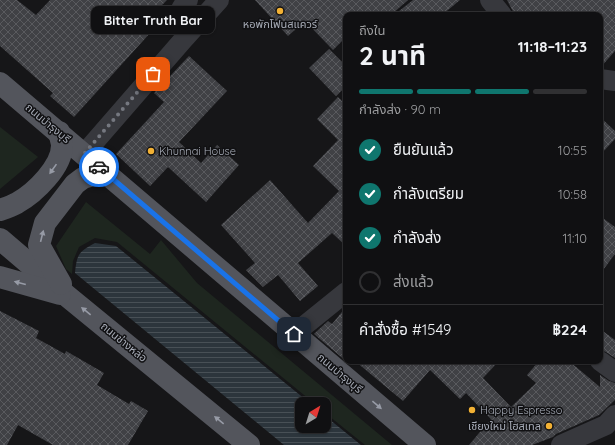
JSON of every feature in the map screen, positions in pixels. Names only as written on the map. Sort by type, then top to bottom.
[{"type":"main road","name":"ถนนบำรุงบุรี","points":[[0,83],[424,445]]},
{"type":"main road","points":[[0,210],[16,204],[34,191],[55,168],[61,155],[62,144],[59,132]]},
{"type":"main road","points":[[67,296],[39,245],[45,223],[75,184],[83,178],[105,172]]},
{"type":"main road","name":"ถนนช่างหล่อ","points":[[0,239],[67,296],[250,445]]},
{"type":"main road","points":[[0,277],[67,296]]},
{"type":"street","points":[[186,36],[179,18],[180,11],[188,0]]},
{"type":"street","points":[[490,0],[500,12]]},
{"type":"street","points":[[84,154],[215,1]]},
{"type":"street","points":[[603,79],[615,80]]},
{"type":"street","points":[[294,334],[343,294]]},
{"type":"street","points":[[603,363],[615,372]]},
{"type":"street","points":[[561,445],[612,424]]},
{"type":"shaded area","points":[[0,127],[38,157],[0,189]]},
{"type":"shaded area","points":[[86,202],[150,254],[161,240],[197,283],[392,445],[365,445],[331,418],[331,397],[306,397],[117,242],[95,238],[79,247],[73,261],[72,274],[66,269],[56,246]]},
{"type":"shaded area","points":[[95,243],[116,246],[302,397],[295,397],[295,433],[331,433],[331,421],[361,445],[284,445],[75,273],[78,257],[85,249]]},
{"type":"building","points":[[0,0],[17,0],[36,15],[50,0],[167,0],[152,15],[160,22],[74,117],[50,96],[53,93],[0,46]]},
{"type":"building","points":[[255,0],[408,0],[394,12],[343,12],[343,40],[333,50],[305,21],[288,36]]},
{"type":"building","points":[[413,0],[460,0],[446,12],[398,12]]},
{"type":"building","points":[[507,0],[615,0],[615,51],[603,65],[603,12],[513,12]]},
{"type":"building","points":[[329,49],[343,63],[343,89],[336,96],[309,68]]},
{"type":"building","points":[[189,56],[227,91],[179,142],[201,163],[217,145],[239,165],[206,202],[168,167],[150,186],[116,154],[164,102],[154,93]]},
{"type":"building","points":[[338,97],[343,102],[343,243],[332,233],[298,263],[318,286],[300,301],[278,275],[263,287],[246,270],[255,263],[221,225],[270,180],[308,223],[339,191],[313,166],[338,140],[317,119]]},
{"type":"building","points":[[603,120],[615,131],[615,139],[603,152]]},
{"type":"building","points":[[603,218],[615,227],[615,254],[603,270]]},
{"type":"building","points":[[0,311],[39,331],[36,338],[65,354],[66,351],[104,373],[97,385],[129,404],[131,401],[148,411],[128,445],[53,445],[18,425],[7,445],[0,445]]},
{"type":"building","points":[[343,311],[343,358],[314,334],[328,321],[332,324]]},
{"type":"building","points":[[603,331],[615,340],[615,358],[603,351]]},
{"type":"building","points":[[359,364],[496,364],[483,378],[511,407],[536,383],[527,375],[536,364],[573,364],[600,387],[600,375],[615,383],[615,400],[599,415],[556,434],[553,437],[532,445],[469,445],[491,419],[466,393],[460,399],[430,370],[403,401]]},
{"type":"way so far","points":[[99,167],[84,154],[153,74]]},
{"type":"place","name":"หอพักโฟนสแควร์","points":[[280,11]]},
{"type":"place","name":"Bitter Truth Bar","points":[[153,74]]},
{"type":"place","name":"Khunnai House","points":[[151,151]]},
{"type":"place","name":"Happy Espresso","points":[[472,410]]},
{"type":"place","name":"เชียงใหม่ โฮสเทล","points":[[549,426]]},
{"type":"route","points":[[99,167],[294,334]]}]
